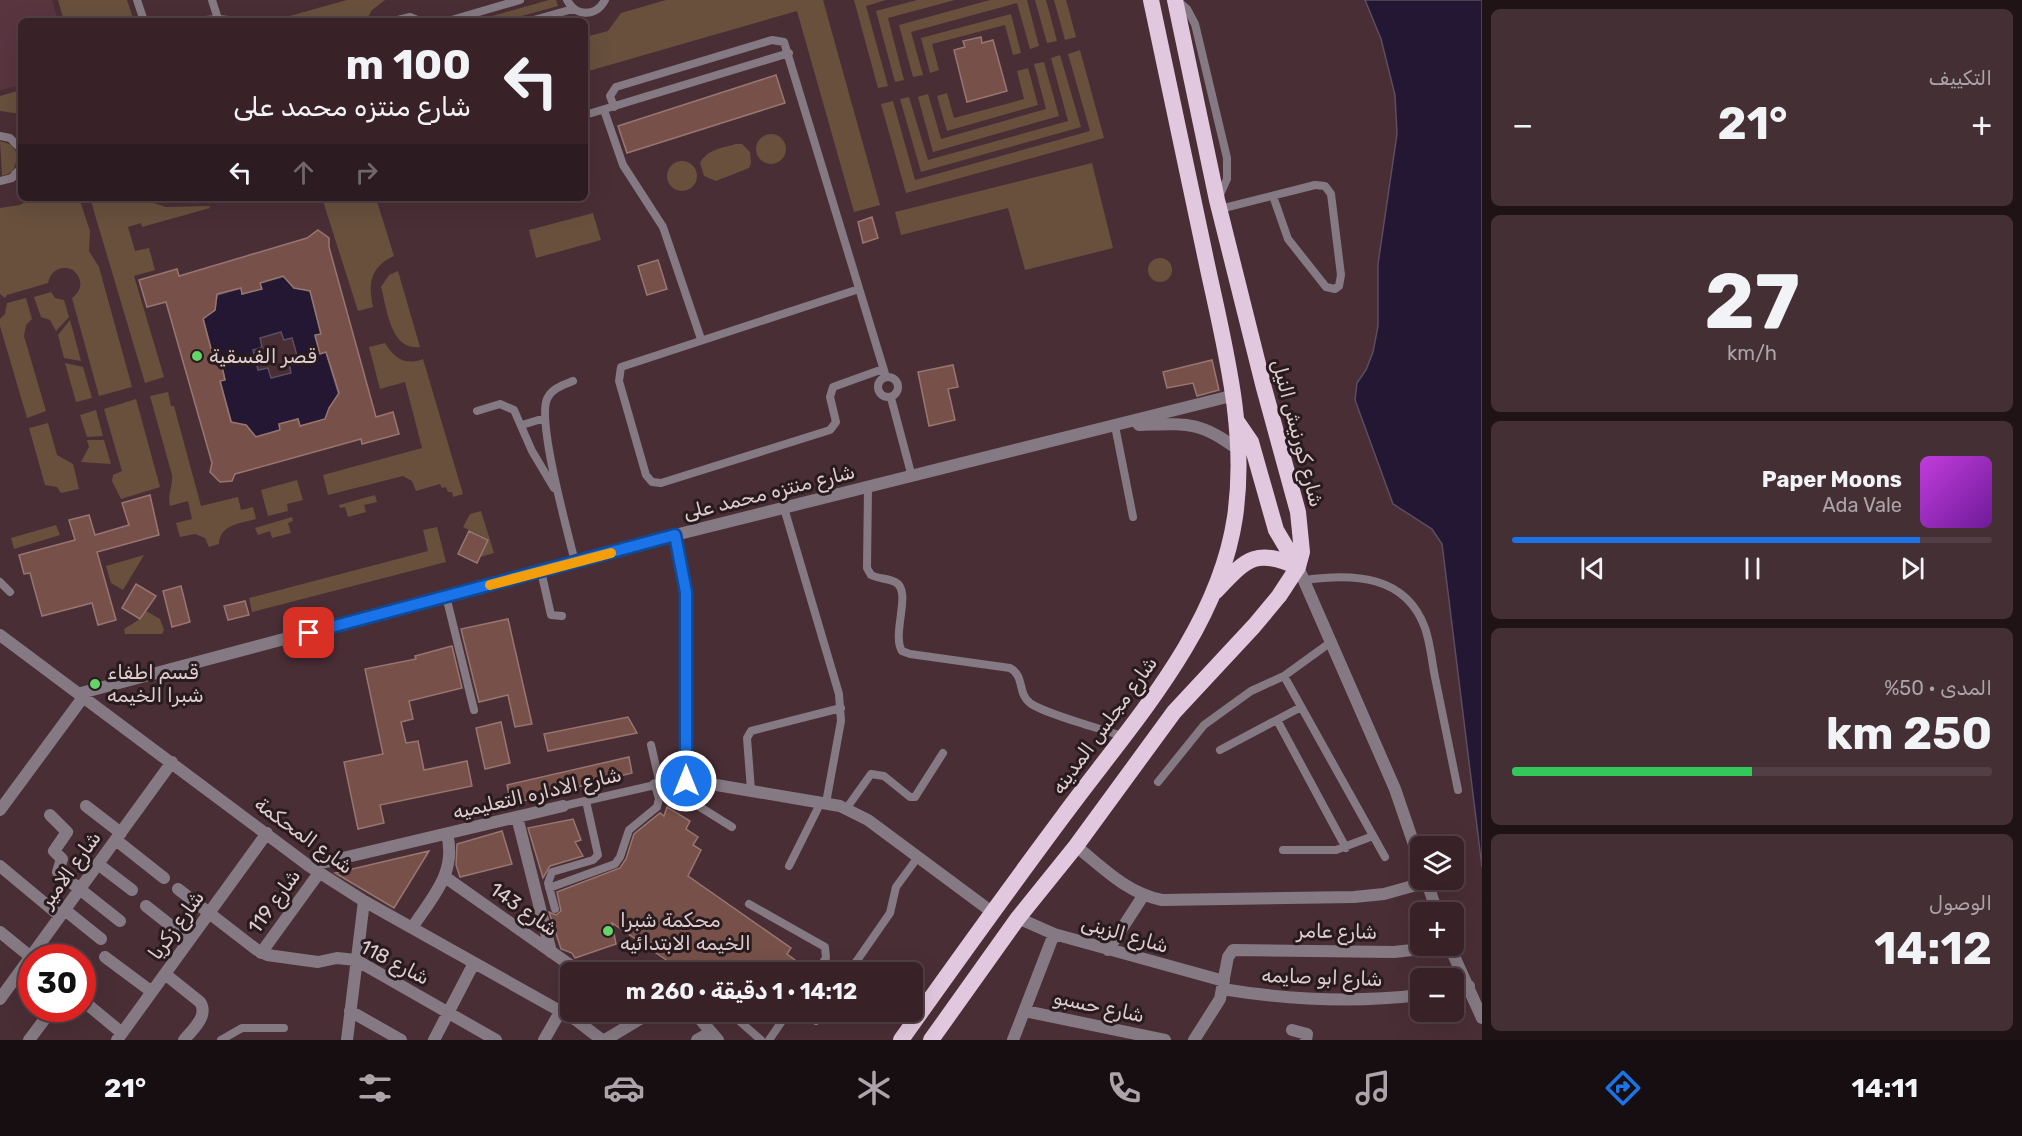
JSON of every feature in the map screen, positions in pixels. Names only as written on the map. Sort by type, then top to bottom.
[{"type":"highway","points":[[1151,0],[1235,395]]},
{"type":"highway","name":"شارع كورنيش النيل","points":[[1176,0],[1219,205],[1263,388],[1298,512],[1302,573]]},
{"type":"highway","name":"شارع مجلس المدينه","points":[[901,1040],[992,912],[1178,660],[1213,594],[1235,518],[1237,450],[1235,395]]},
{"type":"highway","points":[[1236,420],[1251,442],[1276,530],[1302,573]]},
{"type":"highway","points":[[1213,594],[1250,560],[1276,557],[1302,573]]},
{"type":"highway","points":[[931,1040],[1018,918],[1076,846],[1174,712],[1302,573]]},
{"type":"street","name":"شارع منتزه محمد على","points":[[83,694],[675,535],[1235,395]]},
{"type":"street","points":[[1190,407],[1199,427]]},
{"type":"street","name":"شارع منتزه محمد على","points":[[1117,426],[1199,427],[1214,432],[1237,450]]},
{"type":"street","points":[[675,535],[686,592],[686,781]]},
{"type":"street","name":"شارع كورنيش النيل","points":[[1302,573],[1395,789],[1411,836]]},
{"type":"street","name":"شارع المحكمة","points":[[0,635],[83,694],[314,869],[364,901],[560,1009]]},
{"type":"street","points":[[1,805],[83,694]]},
{"type":"street","name":"شارع الامير","points":[[41,944],[172,762]]},
{"type":"street","name":"شارع الاداره التعليميه","points":[[657,784],[699,782],[824,802],[846,809],[868,820],[992,912]]},
{"type":"street","points":[[86,806],[164,878]]},
{"type":"street","name":"شارع الاداره التعليميه","points":[[314,869],[563,806]]},
{"type":"street","points":[[50,815],[67,831],[54,850],[62,859],[57,870],[120,921]]},
{"type":"street","points":[[518,817],[551,952]]},
{"type":"street","name":"شارع زكريا","points":[[120,1037],[267,833]]},
{"type":"street","points":[[412,928],[445,877],[450,865],[451,849],[447,834]]},
{"type":"street","points":[[1076,846],[1118,881],[1143,896],[1186,901],[1354,897],[1384,894],[1410,886]]},
{"type":"street","points":[[98,864],[132,890]]},
{"type":"street","points":[[0,866],[101,939]]},
{"type":"street","name":"شارع 119","points":[[261,952],[314,869]]},
{"type":"street","name":"شارع 143","points":[[445,877],[566,962]]},
{"type":"street","name":"شارع 118","points":[[178,889],[261,952],[277,958],[318,962],[337,958],[356,960],[496,1040]]},
{"type":"street","points":[[1108,950],[1143,896]]},
{"type":"street","points":[[346,1040],[364,901]]},
{"type":"street","points":[[146,906],[189,940]]},
{"type":"street","name":"شارع الزينى","points":[[1018,918],[1054,934],[1223,985]]},
{"type":"street","points":[[0,932],[18,947]]},
{"type":"street","points":[[1015,1039],[1054,934]]},
{"type":"street","name":"شارع عامر","points":[[1223,985],[1228,957],[1238,949],[1394,952],[1410,950]]},
{"type":"street","points":[[1454,956],[1482,1018]]},
{"type":"street","points":[[105,957],[152,992]]},
{"type":"street","points":[[434,1040],[474,963]]},
{"type":"street","points":[[165,974],[203,1007],[203,1016],[184,1040]]},
{"type":"street","name":"شارع الامير","points":[[0,999],[18,975]]},
{"type":"street","points":[[1195,1040],[1216,1007],[1223,985]]},
{"type":"street","name":"شارع ابو صايمه","points":[[1223,985],[1272,998],[1371,1000],[1410,996]]},
{"type":"street","points":[[1464,987],[1469,986]]},
{"type":"street","points":[[350,1011],[401,1040]]},
{"type":"street","name":"شارع حسبو","points":[[1025,1011],[1112,1035],[1165,1040]]},
{"type":"street","points":[[96,1014],[120,1037]]},
{"type":"street","points":[[543,1040],[560,1018]]},
{"type":"street","points":[[29,1040],[42,1022]]},
{"type":"street","name":"شارع المحكمة","points":[[579,1022],[604,1040]]},
{"type":"street","points":[[604,1040],[634,1022]]},
{"type":"street","points":[[697,1040],[715,1036],[703,1022]]},
{"type":"street","points":[[1292,1030],[1307,1034],[1306,1040]]},
{"type":"lane","points":[[137,0],[143,18]]},
{"type":"lane","points":[[212,0],[218,18]]},
{"type":"lane","points":[[458,18],[520,0]]},
{"type":"lane","points":[[567,0],[573,9]]},
{"type":"lane","points":[[541,18],[573,9],[588,13],[598,9],[606,0]]},
{"type":"lane","points":[[614,107],[610,96],[616,87],[776,39],[784,42],[884,373],[898,385],[896,394],[891,398],[883,397],[878,390],[884,373]]},
{"type":"lane","points":[[588,115],[789,53]]},
{"type":"lane","points":[[692,65],[698,81]]},
{"type":"lane","points":[[672,71],[678,88]]},
{"type":"lane","points":[[604,110],[623,165],[666,234],[701,339]]},
{"type":"lane","points":[[0,136],[18,141]]},
{"type":"lane","points":[[0,181],[12,178],[18,171]]},
{"type":"lane","points":[[1219,205],[1320,185],[1329,189],[1341,276],[1339,286],[1335,289],[1326,287],[1288,239],[1273,196]]},
{"type":"lane","points":[[859,289],[625,364],[619,371],[619,381],[646,475],[652,482],[661,483],[830,430],[836,422],[830,397],[833,387],[884,373]]},
{"type":"lane","points":[[573,381],[559,387],[549,396],[545,418],[556,491],[574,562]]},
{"type":"lane","points":[[891,398],[912,477]]},
{"type":"lane","points":[[477,411],[506,405],[514,410],[541,468],[556,491]]},
{"type":"lane","points":[[522,425],[545,418]]},
{"type":"lane","points":[[1117,426],[1132,518]]},
{"type":"lane","points":[[868,487],[867,568],[871,575],[895,582],[901,587],[897,640],[902,651],[1010,668],[1018,674],[1022,693],[1034,705],[1122,736]]},
{"type":"lane","points":[[784,508],[836,681],[841,708],[824,802],[789,866]]},
{"type":"lane","points":[[541,571],[551,615],[562,616]]},
{"type":"lane","points":[[1302,573],[1371,579],[1392,586],[1408,600],[1425,628],[1458,790]]},
{"type":"lane","points":[[0,582],[10,592]]},
{"type":"lane","points":[[446,596],[474,710]]},
{"type":"lane","points":[[1158,782],[1204,724],[1251,691],[1284,676],[1331,642]]},
{"type":"lane","points":[[1284,676],[1385,857]]},
{"type":"lane","points":[[1220,750],[1302,707]]},
{"type":"lane","points":[[751,790],[747,738],[751,731],[841,708]]},
{"type":"lane","points":[[1277,720],[1346,848]]},
{"type":"lane","points":[[549,888],[618,861],[629,830],[657,807],[659,799],[651,745]]},
{"type":"lane","points":[[846,809],[870,774],[884,776],[910,797],[915,797],[943,753]]},
{"type":"lane","points":[[699,782],[700,807],[732,827]]},
{"type":"lane","name":"شارع الاداره التعليميه","points":[[563,806],[657,784]]},
{"type":"lane","points":[[555,909],[548,879],[555,869],[593,860],[598,855],[586,801]]},
{"type":"lane","points":[[1283,850],[1329,851],[1346,848],[1373,836]]},
{"type":"lane","points":[[856,962],[890,913],[896,887],[918,857]]},
{"type":"lane","points":[[749,904],[825,947],[826,958],[823,962]]},
{"type":"lane","points":[[741,1022],[761,1040]]},
{"type":"lane","points":[[769,1040],[781,1022]]},
{"type":"lane","points":[[221,1040],[242,1028],[284,1028]]},
{"type":"shaded area","points":[[0,0],[52,0],[57,18],[18,18],[18,86],[0,90]]},
{"type":"shaded area","points":[[58,0],[127,0],[133,18],[63,18]]},
{"type":"shaded area","points":[[347,0],[385,0],[372,10],[368,18],[286,17]]},
{"type":"shaded area","points":[[549,0],[556,0],[558,6],[514,18],[485,18]]},
{"type":"shaded area","points":[[666,0],[823,0],[880,205],[854,212],[797,11],[588,71],[588,36],[608,31],[621,13]]},
{"type":"shaded area","points":[[854,0],[886,0],[866,6],[888,86],[878,88]]},
{"type":"shaded area","points":[[917,0],[955,0],[888,18],[904,80],[895,82],[876,11]]},
{"type":"shaded area","points":[[990,0],[1027,0],[1039,46],[1030,49],[1017,3],[911,32],[923,75],[913,77],[899,25]]},
{"type":"shaded area","points":[[1035,0],[1046,0],[1057,41],[1047,43]]},
{"type":"shaded area","points":[[1054,0],[1066,0],[1076,37],[1065,40]]},
{"type":"shaded area","points":[[1365,0],[1482,0],[1482,867],[1442,544],[1432,529],[1393,504],[1355,400],[1357,383],[1366,370],[1373,352],[1378,326],[1378,264],[1397,134],[1395,95],[1381,39]]},
{"type":"shaded area","points":[[1011,14],[1021,53],[1013,55],[1005,25],[932,44],[939,70],[930,73],[921,38]]},
{"type":"shaded area","points":[[1080,50],[1104,138],[906,193],[881,104],[893,101],[915,180],[1090,131],[1068,54]]},
{"type":"shaded area","points":[[1060,55],[1081,127],[921,172],[900,99],[909,97],[928,160],[1068,121],[1051,58]]},
{"type":"shaded area","points":[[1044,62],[1059,116],[933,152],[918,97],[928,94],[941,139],[1046,109],[1034,64]]},
{"type":"shaded area","points":[[1028,68],[1038,105],[947,131],[937,96],[947,93],[954,118],[1024,99],[1017,71]]},
{"type":"shaded area","points":[[18,91],[18,114],[0,111],[0,96]]},
{"type":"shaded area","points":[[771,134],[781,139],[786,149],[781,159],[771,164],[761,159],[756,149],[761,139]]},
{"type":"shaded area","points":[[0,141],[12,145],[18,155],[13,172],[2,176]]},
{"type":"shaded area","points":[[742,144],[750,152],[749,168],[716,181],[704,176],[700,163],[703,158],[716,150]]},
{"type":"shaded area","points":[[682,161],[692,166],[697,176],[692,186],[682,191],[672,186],[667,176],[672,166]]},
{"type":"shaded area","points":[[1092,163],[1113,248],[1025,270],[1008,208],[901,235],[895,212]]},
{"type":"shaded area","points":[[26,201],[80,201],[90,231],[89,251],[99,267],[132,387],[99,396],[72,298],[80,288],[79,277],[73,270],[61,268],[51,275],[48,283],[7,295],[5,298],[0,294],[0,208],[20,205]]},
{"type":"shaded area","points":[[91,201],[148,201],[166,207],[209,206],[210,208],[142,227],[141,223],[128,227],[135,251],[149,248],[155,270],[134,276],[164,377],[145,383]]},
{"type":"shaded area","points":[[323,201],[377,201],[394,256],[386,260],[375,271],[371,284],[373,307],[358,311]]},
{"type":"shaded area","points":[[593,213],[601,240],[536,258],[529,230]]},
{"type":"shaded area","points":[[1160,258],[1165,259],[1171,265],[1171,275],[1165,281],[1160,282],[1155,281],[1149,275],[1148,270],[1149,265],[1155,259]]},
{"type":"shaded area","points":[[398,271],[420,347],[402,342],[396,335],[388,316],[381,287],[389,275]]},
{"type":"shaded area","points":[[285,276],[294,288],[310,289],[321,334],[315,336],[320,353],[326,352],[339,395],[329,408],[327,419],[300,426],[298,419],[279,424],[280,430],[255,437],[246,425],[232,424],[220,381],[225,379],[220,359],[214,360],[203,318],[215,310],[217,295],[241,288],[242,294],[261,289],[260,283]],"holes":[[[281,332],[284,340],[292,338],[298,359],[289,362],[291,373],[271,378],[268,368],[258,370],[253,350],[262,347],[260,338]]]},
{"type":"shaded area","points":[[51,292],[55,298],[64,300],[69,317],[56,331],[50,320],[41,317],[34,297]]},
{"type":"shaded area","points":[[26,298],[32,319],[26,325],[24,336],[46,411],[27,418],[0,326],[0,319],[5,314],[7,303]]},
{"type":"shaded area","points":[[70,320],[81,361],[64,358],[58,335]]},
{"type":"shaded area","points":[[385,343],[392,353],[405,361],[423,359],[463,494],[453,497],[452,492],[448,492],[446,487],[442,488],[440,484],[416,491],[412,481],[403,476],[328,495],[323,475],[422,448],[405,382],[380,389],[369,347]]},
{"type":"shaded area","points":[[65,363],[83,367],[92,398],[76,402]]},
{"type":"shaded area","points":[[168,392],[171,406],[174,406],[201,506],[238,497],[241,510],[253,507],[256,519],[232,526],[223,533],[219,544],[209,547],[205,538],[195,534],[180,537],[176,523],[192,519],[188,501],[170,506],[172,475],[150,396]]},
{"type":"shaded area","points":[[136,399],[160,487],[121,499],[112,481],[113,475],[122,471],[104,409]]},
{"type":"shaded area","points":[[96,410],[103,436],[87,437],[80,415]]},
{"type":"shaded area","points":[[48,423],[57,455],[73,464],[79,489],[61,493],[57,487],[45,485],[29,428]]},
{"type":"shaded area","points":[[87,440],[104,440],[111,464],[81,462],[89,447]]},
{"type":"shaded area","points":[[297,480],[303,500],[287,504],[288,511],[268,516],[261,490]]},
{"type":"shaded area","points":[[375,495],[377,502],[364,505],[366,512],[348,517],[345,507],[340,508],[339,505]]},
{"type":"shaded area","points":[[481,511],[494,553],[480,557],[488,539],[463,527],[470,514]]},
{"type":"shaded area","points":[[292,517],[293,521],[288,523],[291,533],[272,538],[270,531],[258,535],[255,528]]},
{"type":"shaded area","points":[[56,525],[60,535],[14,549],[11,538]]},
{"type":"shaded area","points":[[437,527],[446,562],[252,612],[249,598],[428,551],[423,530]]},
{"type":"shaded area","points":[[144,555],[123,590],[111,583],[106,566]]},
{"type":"shaded area","points":[[146,611],[160,619],[164,630],[162,634],[125,634],[124,629],[140,619]]},
{"type":"building","points":[[981,37],[982,43],[993,40],[1007,91],[967,102],[954,50],[965,47],[963,41]]},
{"type":"building","points":[[776,75],[785,103],[627,153],[618,126]]},
{"type":"building","points":[[872,217],[878,238],[863,243],[858,222]]},
{"type":"building","name":"قصر الفسقية","points":[[318,230],[329,238],[329,247],[376,417],[393,412],[399,434],[362,444],[361,439],[235,474],[232,481],[220,482],[210,472],[212,463],[166,302],[147,307],[139,280],[177,269],[179,276],[307,238]],"holes":[[[283,276],[294,288],[310,291],[321,334],[315,335],[320,354],[326,352],[339,393],[325,419],[300,426],[298,419],[279,424],[280,430],[256,437],[246,425],[231,422],[220,381],[225,380],[220,358],[214,360],[203,319],[215,310],[217,294],[241,288],[242,294],[262,289],[260,283]]]},
{"type":"building","points":[[658,260],[667,289],[647,295],[638,266]]},
{"type":"building","points":[[1212,360],[1219,390],[1197,396],[1193,383],[1167,388],[1163,372]]},
{"type":"building","points":[[953,365],[958,387],[948,389],[955,420],[929,426],[918,372]]},
{"type":"building","points":[[150,495],[159,535],[97,552],[116,620],[98,625],[92,603],[42,616],[30,573],[24,574],[19,555],[75,540],[69,520],[89,515],[95,535],[129,525],[122,503]]},
{"type":"building","points":[[469,531],[488,540],[477,563],[458,554]]},
{"type":"building","points":[[136,584],[156,596],[140,619],[122,608]]},
{"type":"building","points":[[181,586],[190,622],[172,627],[163,591]]},
{"type":"building","points":[[245,601],[249,615],[228,620],[224,606]]},
{"type":"building","points":[[508,619],[532,724],[515,727],[508,695],[479,702],[461,629]]},
{"type":"building","points":[[452,646],[462,688],[409,701],[413,719],[401,722],[406,743],[418,741],[424,770],[467,761],[472,786],[380,805],[384,823],[358,829],[344,762],[383,754],[365,669],[416,659],[415,656]]},
{"type":"building","points":[[628,717],[637,733],[548,751],[544,734]]},
{"type":"building","points":[[501,722],[510,763],[485,769],[476,728]]},
{"type":"building","points":[[629,757],[632,773],[511,804],[507,785]]},
{"type":"building","points":[[667,807],[690,821],[686,829],[698,837],[693,845],[701,850],[688,876],[791,948],[787,954],[795,960],[794,962],[669,962],[612,923],[616,944],[575,958],[572,953],[561,949],[549,912],[556,915],[561,911],[557,892],[620,868],[626,859],[634,834],[660,813],[664,816]]},
{"type":"building","points":[[573,819],[581,840],[575,842],[583,856],[550,866],[543,878],[528,828]]},
{"type":"building","points":[[502,831],[512,864],[460,877],[456,865],[457,844]]},
{"type":"building","points":[[429,851],[394,908],[335,873]]},
{"type":"slow traffic","points":[[490,585],[611,553]]},
{"type":"place","name":"قصر الفسقية","points":[[197,356]]},
{"type":"place","name":"قسم اطفاء شبرا الخيمه","points":[[95,684]]},
{"type":"place","name":"محكمة شبرا الخيمه الابتدائيه","points":[[608,931]]},
{"type":"route","points":[[309,633],[675,535],[686,592],[686,781]]}]
